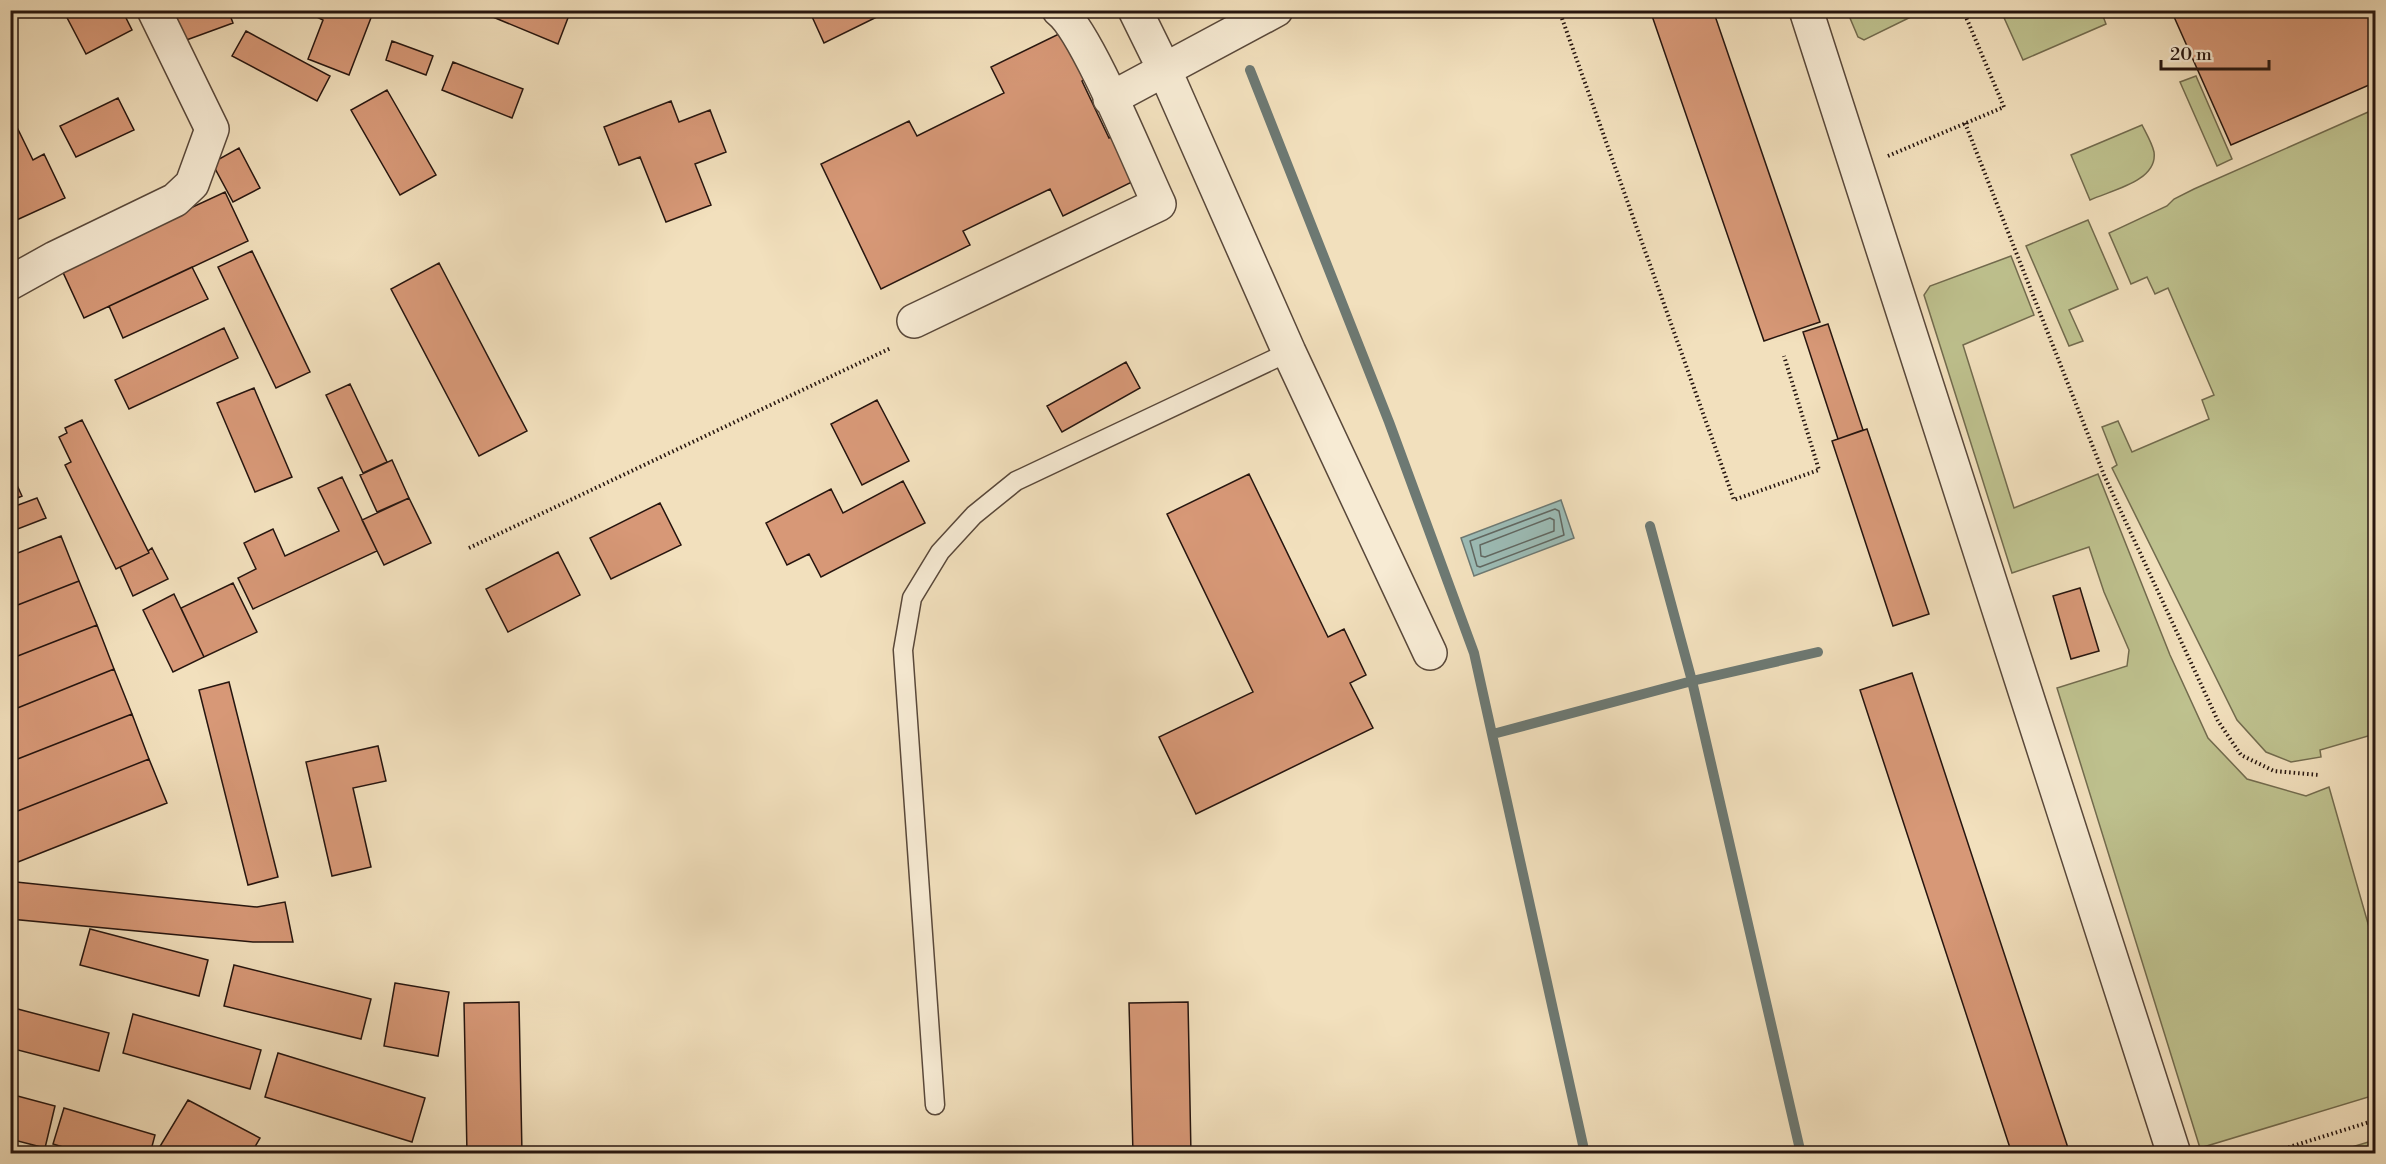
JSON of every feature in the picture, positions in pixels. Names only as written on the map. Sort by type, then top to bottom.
[{"type":"street","points":[[10,283],[55,258],[175,200],[192,184],[212,129],[154,10]]},
{"type":"street","points":[[914,321],[1159,204],[1110,99],[1068,17],[1059,10]]},
{"type":"street","points":[[1135,10],[1165,71],[1289,352],[1430,653]]},
{"type":"street","points":[[1110,99],[1165,71],[1226,22],[1276,10]]},
{"type":"street","points":[[1806,10],[2174,1154]]},
{"type":"lane","points":[[935,1105],[903,650],[912,598],[940,552],[974,515],[1016,482],[1289,352]]},
{"type":"path","points":[[1559,10],[1734,500],[1819,470],[1784,356]]},
{"type":"path","points":[[1856,168],[2004,107],[1963,10]]},
{"type":"path","points":[[1965,123],[2104,475],[2218,721],[2241,755],[2274,771],[2319,775]]},
{"type":"path","points":[[469,548],[789,394],[892,348],[914,321]]},
{"type":"path","points":[[2268,1154],[2376,1119]]},
{"type":"green space","points":[[1847,10],[1923,11],[1864,40],[1858,37]]},
{"type":"green space","points":[[2001,11],[2101,11],[2106,24],[2023,60]]},
{"type":"green space","points":[[2196,76],[2232,159],[2217,166],[2180,82]]},
{"type":"green space","points":[[2375,109],[2375,734],[2320,750],[2321,757],[2291,762],[2266,752],[2237,720],[2112,468],[2117,465],[2102,427],[2118,421],[2132,452],[2209,419],[2202,400],[2214,395],[2168,288],[2155,294],[2147,277],[2131,284],[2109,233],[2167,206],[2174,199],[2194,189]]},
{"type":"green space","points":[[2142,125],[2154,152],[2149,170],[2132,183],[2090,200],[2071,155]]},
{"type":"green space","points":[[2088,220],[2118,289],[2069,310],[2083,341],[2069,346],[2026,246]]},
{"type":"green space","points":[[2011,256],[2034,315],[1963,345],[2014,508],[2098,474],[2170,655],[2208,738],[2247,779],[2306,796],[2329,787],[2375,948],[2375,1095],[2200,1148],[2057,688],[2127,666],[2129,650],[2104,592],[2089,547],[2012,573],[1924,295],[1930,286]]},
{"type":"green space","points":[[2375,1140],[2375,1153],[2332,1153]]},
{"type":"water","points":[[1561,500],[1574,538],[1474,576],[1461,538]]},
{"type":"building","points":[[63,10],[122,10],[132,30],[86,54]]},
{"type":"building","points":[[175,10],[228,10],[233,23],[181,42],[171,12]]},
{"type":"building","points":[[300,10],[319,10],[317,17]]},
{"type":"building","points":[[319,10],[374,10],[349,75],[308,59],[323,20],[317,17]]},
{"type":"building","points":[[476,10],[571,10],[558,44]]},
{"type":"building","points":[[809,10],[891,10],[824,43]]},
{"type":"building","points":[[1650,10],[1713,10],[1820,322],[1764,341]]},
{"type":"building","points":[[2171,10],[2376,10],[2376,82],[2231,145]]},
{"type":"building","points":[[246,31],[330,76],[317,101],[232,56]]},
{"type":"building","points":[[1065,31],[1088,78],[1082,81],[1109,138],[1116,135],[1138,179],[1063,216],[1050,189],[963,231],[970,245],[881,289],[821,164],[909,121],[917,136],[1004,93],[991,67]]},
{"type":"building","points":[[392,41],[433,56],[426,75],[386,60]]},
{"type":"building","points":[[453,62],[523,89],[512,118],[442,90]]},
{"type":"building","points":[[387,90],[436,175],[400,195],[351,110]]},
{"type":"building","points":[[118,98],[134,130],[76,157],[60,126]]},
{"type":"building","points":[[671,101],[679,122],[710,110],[726,152],[695,164],[711,205],[666,222],[640,157],[619,165],[604,127]]},
{"type":"building","points":[[10,113],[33,160],[44,154],[65,198],[10,223]]},
{"type":"building","points":[[239,148],[260,188],[233,202],[212,163]]},
{"type":"building","points":[[225,192],[248,241],[84,318],[61,268]]},
{"type":"building","points":[[252,251],[310,372],[276,388],[218,267]]},
{"type":"building","points":[[439,263],[527,431],[479,456],[391,289]]},
{"type":"building","points":[[192,267],[208,299],[123,338],[109,306]]},
{"type":"building","points":[[1828,324],[1863,430],[1838,439],[1803,332]]},
{"type":"building","points":[[224,328],[238,358],[129,409],[115,380]]},
{"type":"building","points":[[1126,362],[1140,388],[1062,432],[1047,406]]},
{"type":"building","points":[[350,384],[387,462],[363,473],[326,395]]},
{"type":"building","points":[[254,388],[292,477],[255,492],[217,403]]},
{"type":"building","points":[[877,400],[909,461],[862,485],[831,424]]},
{"type":"building","points":[[82,420],[149,553],[116,569],[65,465],[71,462],[59,437],[67,433],[65,428]]},
{"type":"building","points":[[1867,429],[1929,614],[1893,626],[1832,441]]},
{"type":"building","points":[[392,460],[409,498],[377,512],[360,475]]},
{"type":"building","points":[[10,470],[22,496],[10,501]]},
{"type":"building","points":[[1249,474],[1328,637],[1344,629],[1366,675],[1350,683],[1373,728],[1196,814],[1159,737],[1253,692],[1167,514]]},
{"type":"building","points":[[342,477],[377,551],[253,609],[238,578],[256,569],[244,543],[273,529],[285,556],[339,531],[318,488]]},
{"type":"building","points":[[903,481],[925,523],[821,577],[809,554],[787,565],[766,523],[831,489],[843,513]]},
{"type":"building","points":[[37,498],[46,518],[10,532],[10,508]]},
{"type":"building","points":[[409,498],[431,543],[384,565],[362,520]]},
{"type":"building","points":[[660,503],[681,545],[611,579],[590,538]]},
{"type":"building","points":[[61,536],[79,581],[10,608],[10,556]]},
{"type":"building","points":[[152,548],[168,579],[133,596],[120,567],[149,553],[148,551]]},
{"type":"building","points":[[558,552],[580,595],[508,632],[486,589]]},
{"type":"building","points":[[79,581],[97,625],[10,659],[10,608]]},
{"type":"building","points":[[233,583],[257,632],[204,657],[181,608]]},
{"type":"building","points":[[2080,588],[2099,651],[2071,659],[2053,596]]},
{"type":"building","points":[[174,594],[204,657],[173,672],[143,610]]},
{"type":"building","points":[[97,625],[114,669],[10,711],[10,659]]},
{"type":"building","points":[[114,669],[132,714],[10,762],[10,711]]},
{"type":"building","points":[[1912,673],[2070,1154],[2012,1154],[1860,690]]},
{"type":"building","points":[[229,682],[278,877],[248,885],[199,690]]},
{"type":"building","points":[[132,714],[149,759],[10,814],[10,762]]},
{"type":"building","points":[[378,746],[386,781],[353,788],[371,867],[332,876],[306,762]]},
{"type":"building","points":[[149,759],[167,803],[18,862],[10,843],[10,814]]},
{"type":"building","points":[[16,882],[257,907],[285,902],[293,942],[253,942],[10,919],[10,884]]},
{"type":"building","points":[[90,929],[208,960],[199,996],[80,965]]},
{"type":"building","points":[[234,965],[371,999],[361,1039],[224,1006]]},
{"type":"building","points":[[395,983],[449,992],[438,1056],[384,1046]]},
{"type":"building","points":[[519,1002],[522,1154],[467,1154],[464,1003]]},
{"type":"building","points":[[1188,1002],[1191,1154],[1133,1154],[1129,1003]]},
{"type":"building","points":[[10,1007],[109,1033],[99,1071],[10,1048]]},
{"type":"building","points":[[133,1014],[261,1050],[250,1089],[123,1053]]},
{"type":"building","points":[[278,1053],[425,1098],[412,1142],[265,1097]]},
{"type":"building","points":[[10,1094],[55,1106],[45,1148],[10,1139]]},
{"type":"building","points":[[188,1100],[260,1138],[252,1152],[255,1154],[168,1154],[159,1148]]},
{"type":"building","points":[[64,1108],[155,1135],[150,1154],[86,1154],[53,1144]]},
{"type":"waterway","points":[[1250,70],[1389,422],[1474,653],[1585,1154]]},
{"type":"waterway","points":[[1650,526],[1692,681],[1801,1154]]},
{"type":"waterway","points":[[1493,734],[1692,681],[1818,652]]}]
